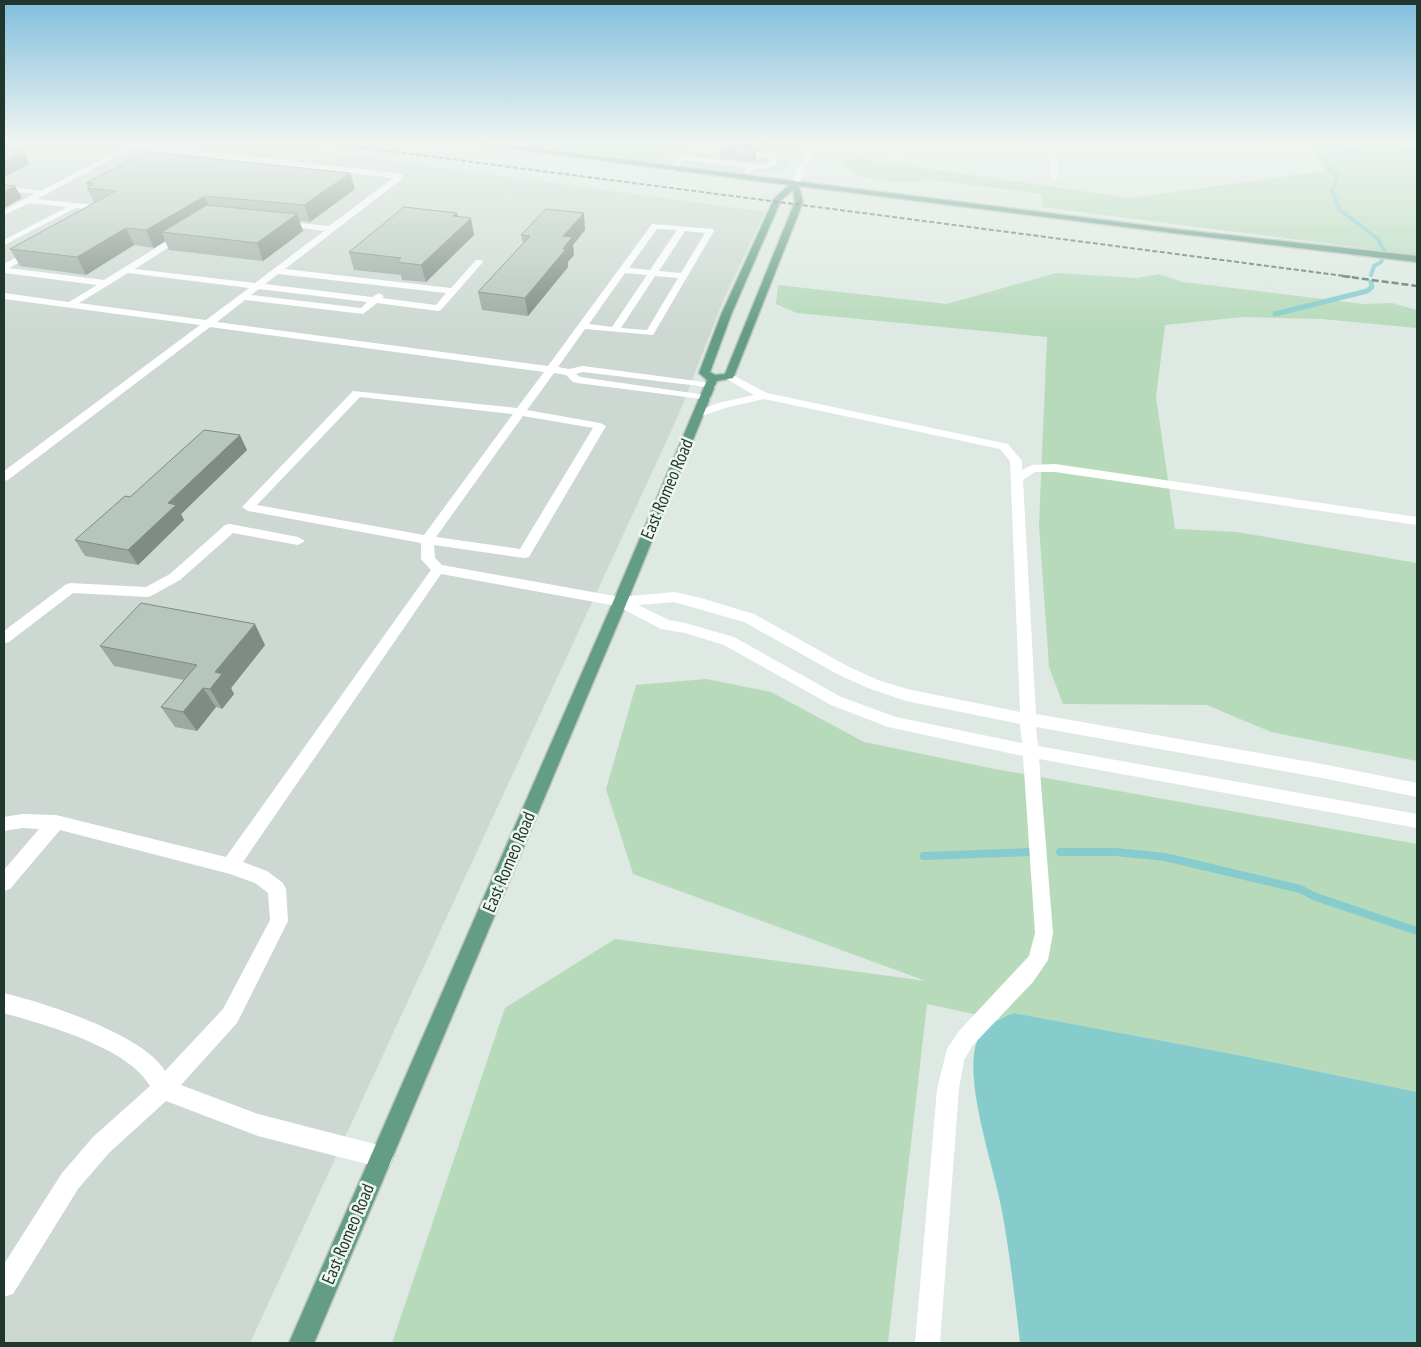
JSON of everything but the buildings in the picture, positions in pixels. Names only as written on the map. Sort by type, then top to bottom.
[{"type":"main road","points":[[776,204],[726,315],[704,374],[712,383],[728,376],[798,204]]},
{"type":"main road","points":[[955,204],[1417,259]]},
{"type":"main road","name":"East Romeo Road","points":[[301,1343],[620,602],[712,383]]},
{"type":"street","points":[[4,213],[21,204]]},
{"type":"street","points":[[58,204],[90,208],[86,222],[78,226]]},
{"type":"street","points":[[4,477],[364,204]]},
{"type":"street","points":[[4,243],[74,206]]},
{"type":"street","points":[[272,222],[331,229]]},
{"type":"street","points":[[582,326],[650,333],[710,230],[655,226],[582,326],[521,412],[427,540],[428,558],[438,569],[620,602],[674,597],[749,618],[774,630],[844,671],[872,684],[906,695],[964,708],[1417,790]]},
{"type":"street","points":[[70,305],[195,227]]},
{"type":"street","points":[[616,330],[682,228]]},
{"type":"street","points":[[4,268],[45,244]]},
{"type":"street","points":[[125,270],[438,308],[478,262]]},
{"type":"street","points":[[4,268],[106,283]]},
{"type":"street","points":[[623,270],[684,276]]},
{"type":"street","points":[[277,271],[453,291]]},
{"type":"street","points":[[243,297],[363,311],[391,284]]},
{"type":"street","points":[[4,296],[551,370],[569,372],[583,369],[712,383]]},
{"type":"street","points":[[569,372],[577,380],[706,398]]},
{"type":"street","points":[[728,376],[764,396],[1004,446],[1016,461],[1028,719],[1044,933],[1038,960],[966,1038],[954,1056],[948,1089],[927,1343]]},
{"type":"street","points":[[357,393],[521,412],[600,426],[524,554],[427,540],[248,507],[357,393]]},
{"type":"street","points":[[699,414],[722,405],[764,396]]},
{"type":"street","points":[[1017,479],[1032,470],[1055,468],[1417,520]]},
{"type":"street","points":[[4,638],[70,588],[148,592],[175,577],[230,528],[298,541]]},
{"type":"street","points":[[230,866],[438,569]]},
{"type":"street","points":[[620,602],[666,625],[685,628],[729,641],[836,701],[894,723],[1417,821]]},
{"type":"street","points":[[4,824],[22,821],[56,822],[230,866],[262,877],[276,889],[279,921],[230,1016],[163,1089],[102,1144],[70,1181],[4,1284]]},
{"type":"street","points":[[4,883],[56,822]]},
{"type":"street","points":[[4,1003],[33,1010],[122,1046],[152,1070],[163,1089],[258,1125],[382,1157]]},
{"type":"shaded area","points":[[4,204],[706,204],[765,212],[723,301],[678,416],[250,1343],[4,1343]]},
{"type":"green space","points":[[1042,204],[1417,204],[1417,255],[1042,207]]},
{"type":"green space","points":[[1056,273],[1137,278],[1159,274],[1183,282],[1364,304],[1392,303],[1417,310],[1417,328],[1322,319],[1243,317],[1165,325],[1156,397],[1175,529],[1237,532],[1417,563],[1417,761],[1271,732],[1207,705],[1063,704],[1049,667],[1039,525],[1047,337],[797,313],[776,304],[778,285],[947,304]]},
{"type":"green space","points":[[706,679],[771,692],[864,742],[995,769],[1417,844],[1417,1092],[1238,1055],[1014,1013],[997,1019],[927,1004],[888,1343],[392,1343],[505,1008],[615,939],[926,981],[633,874],[606,789],[636,685]]},
{"type":"water","points":[[1014,1013],[1238,1055],[1417,1092],[1417,1343],[1020,1343],[1005,1228],[981,1123],[974,1075],[974,1055],[981,1034],[993,1023]]},
{"type":"waterway","points":[[1337,204],[1339,209],[1378,239],[1384,251]]},
{"type":"waterway","points":[[1371,275],[1374,266],[1381,262],[1383,257]]},
{"type":"waterway","points":[[1275,314],[1367,291],[1372,287],[1371,282]]},
{"type":"waterway","points":[[924,856],[1031,852]]},
{"type":"waterway","points":[[1060,852],[1116,852],[1165,857],[1300,889],[1316,897],[1417,931]]},
{"type":"railway","points":[[793,204],[1352,277]]},
{"type":"railway","points":[[1342,276],[1417,286]]}]
